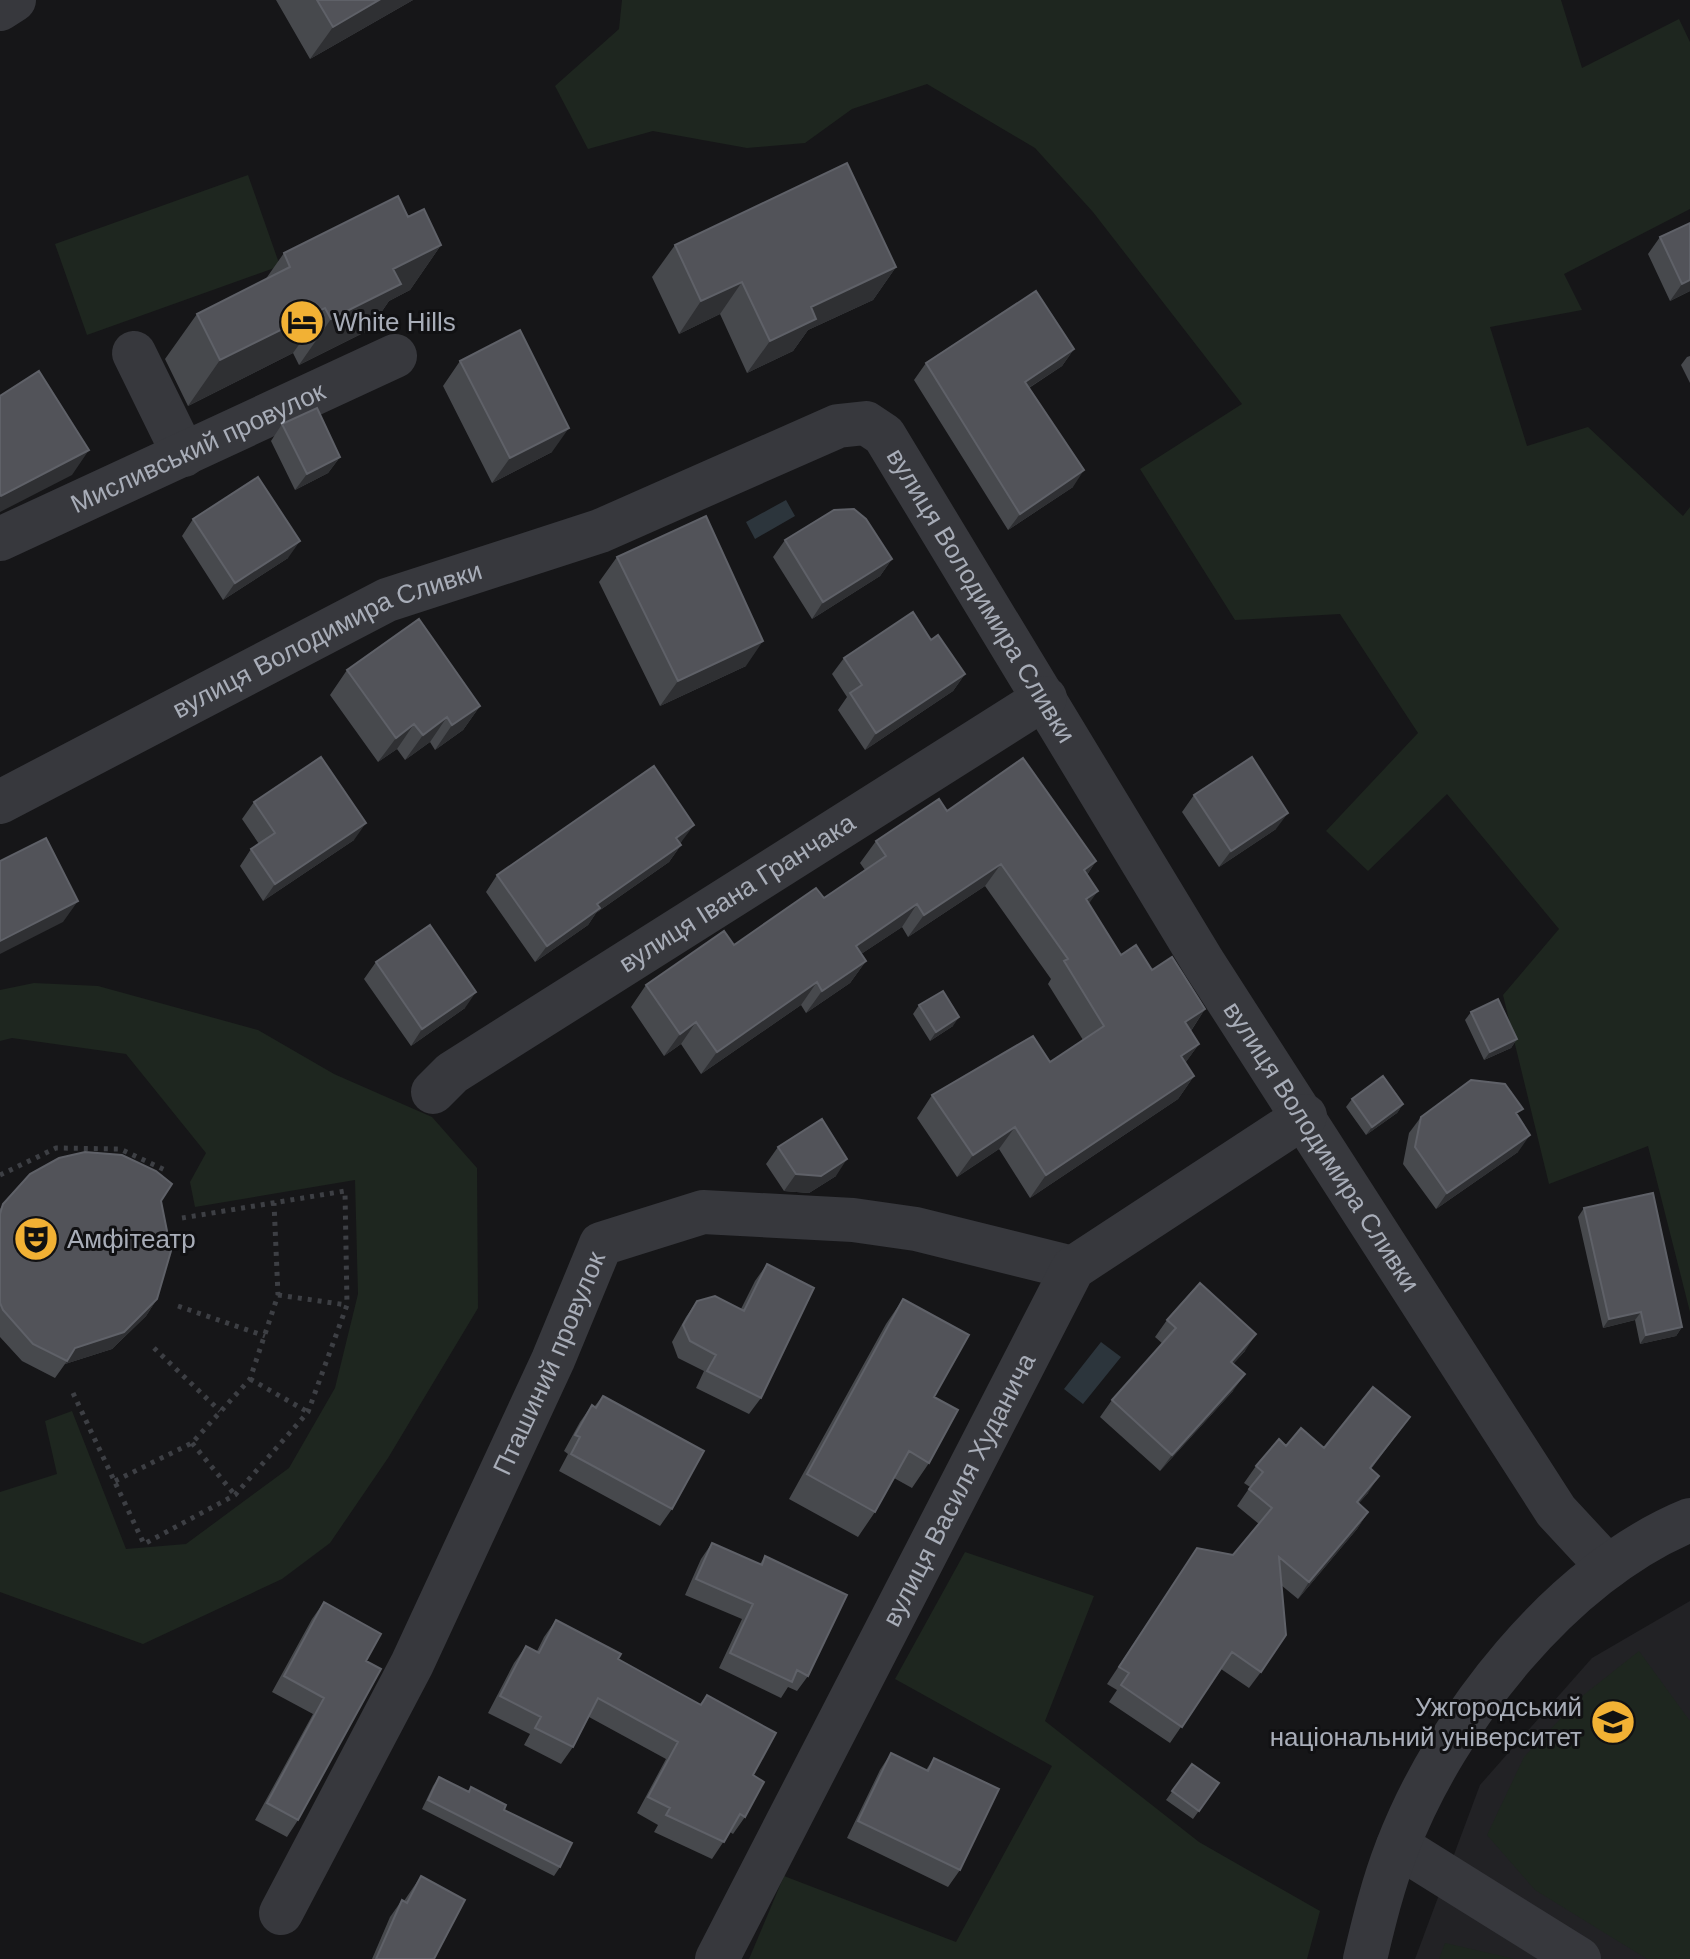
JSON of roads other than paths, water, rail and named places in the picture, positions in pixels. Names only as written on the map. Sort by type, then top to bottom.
[{"type":"street","points":[[0,9],[14,0]]},
{"type":"street","points":[[134,353],[184,455]]},
{"type":"street","name":"Мисливський провулок","points":[[0,539],[395,356]]},
{"type":"street","name":"вулиця Володимира Сливки","points":[[0,802],[387,600],[600,531],[838,426],[866,423],[884,435],[1203,962],[1305,1116],[1556,1511],[1608,1567]]},
{"type":"street","name":"вулиця Івана Гранчака","points":[[433,1092],[452,1073],[1045,698]]},
{"type":"street","name":"вулиця Василя Худанича","points":[[717,1959],[1073,1268],[1305,1116]]},
{"type":"street","name":"Пташиний провулок","points":[[281,1913],[412,1664],[553,1360],[601,1244],[703,1212],[853,1220],[916,1229],[1073,1268]]},
{"type":"street","points":[[1365,1959],[1378,1903],[1398,1846],[1427,1783],[1475,1706],[1545,1621],[1608,1567],[1657,1533],[1690,1520]]},
{"type":"street","points":[[1398,1846],[1579,1959]]},
{"type":"place","name":"White Hills","points":[[302,322]]},
{"type":"place","name":"Амфітеатр","points":[[36,1239]]},
{"type":"place","name":"Ужгородський національний університет","points":[[1613,1722]]}]
